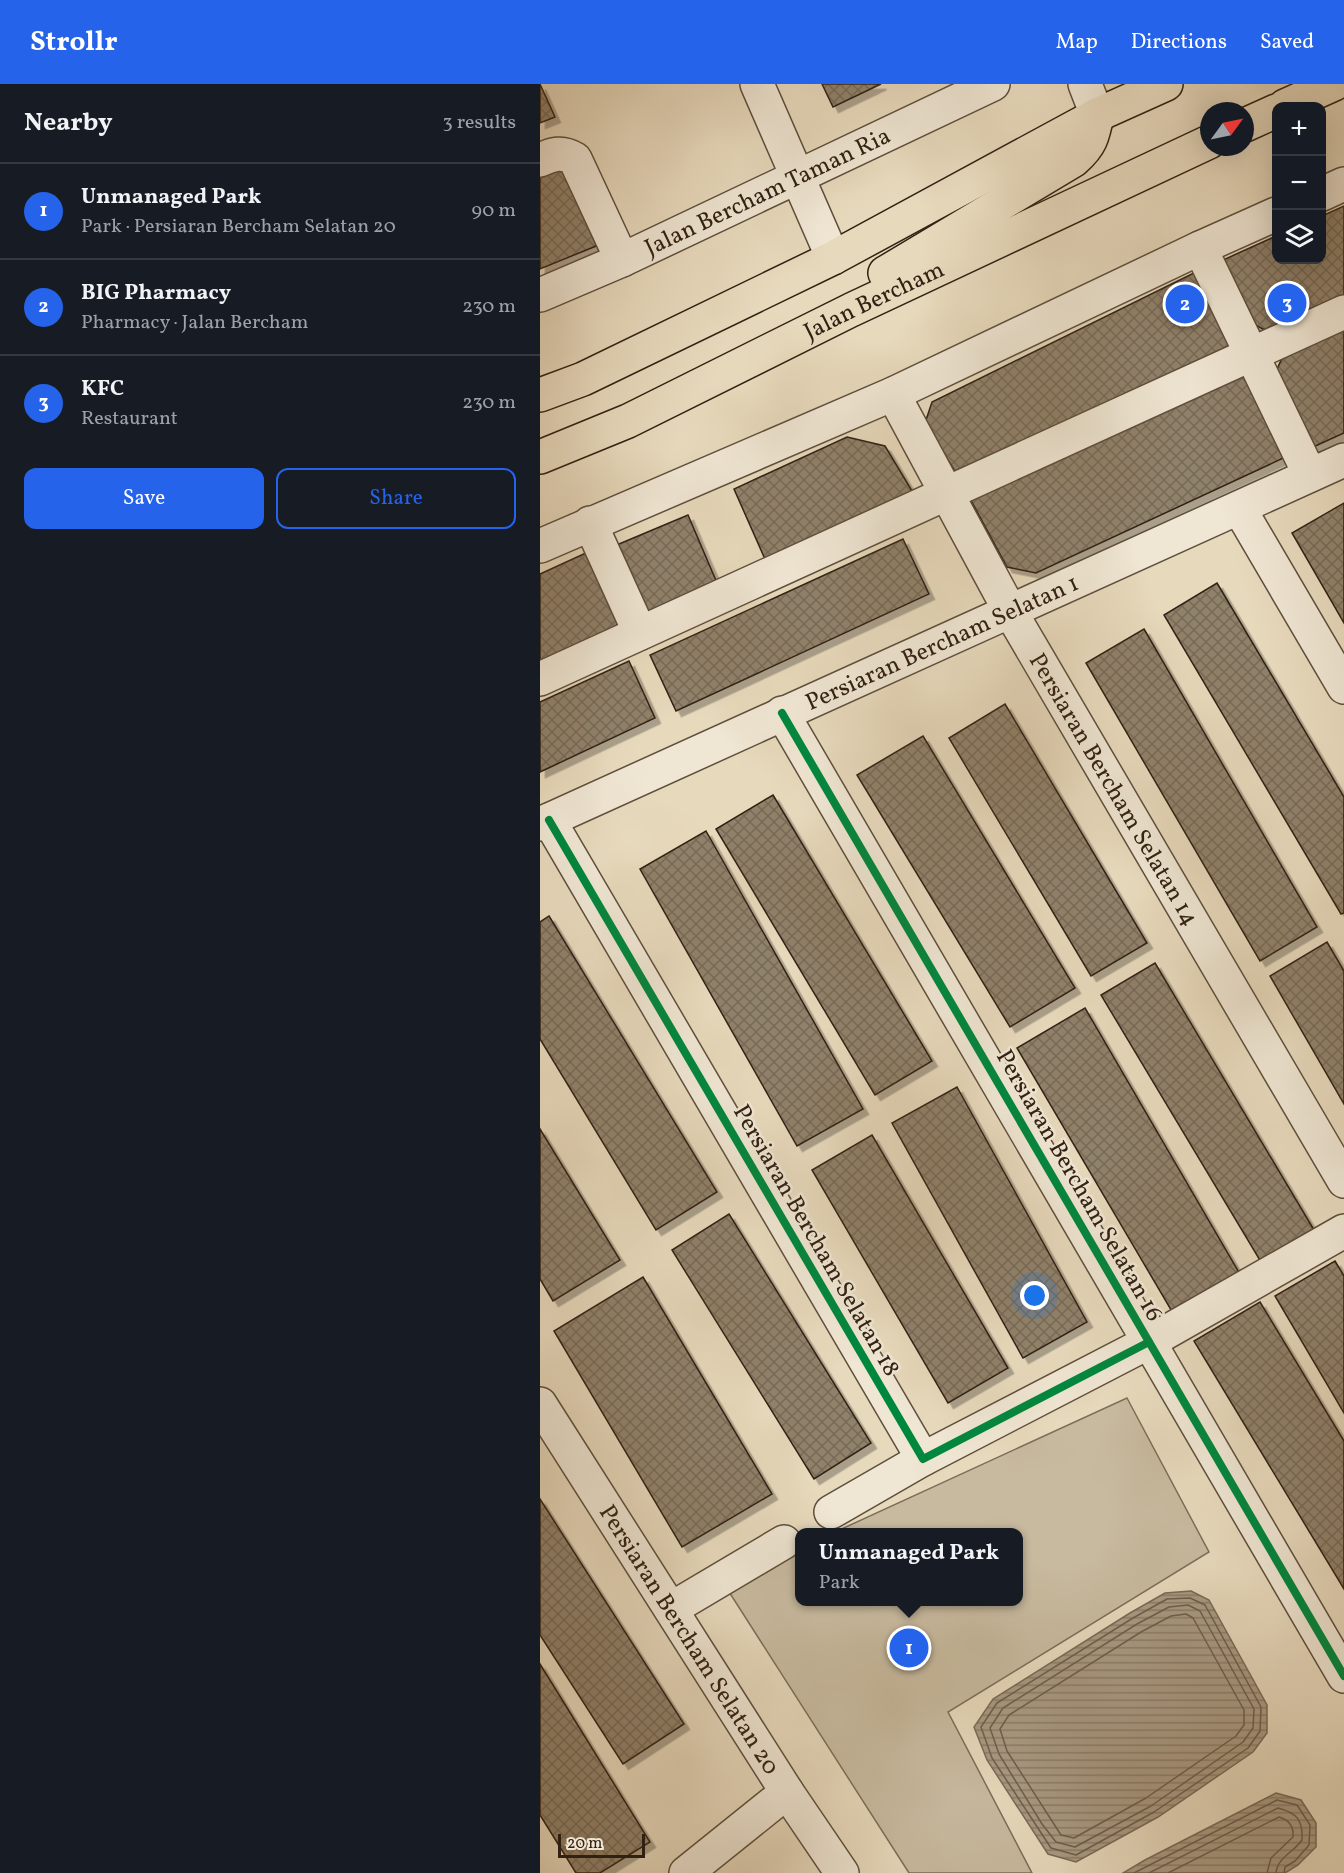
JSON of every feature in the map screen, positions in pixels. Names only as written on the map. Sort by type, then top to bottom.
[{"type":"main road","points":[[540,395],[583,379],[833,258],[1098,114],[1166,84]]},
{"type":"main road","points":[[1295,102],[1334,84]]},
{"type":"main road","points":[[1254,121],[1272,113]]},
{"type":"main road","points":[[851,310],[887,271],[1074,160],[1086,149],[1093,137],[1098,114]]},
{"type":"main road","name":"Jalan Bercham","points":[[540,457],[628,420],[851,310],[1200,146]]},
{"type":"street","points":[[757,84],[833,258]]},
{"type":"street","name":"Jalan Bercham Taman Ria","points":[[540,295],[622,260],[993,84]]},
{"type":"street","points":[[1084,84],[1098,114]]},
{"type":"street","points":[[540,160],[560,153],[575,159],[622,260]]},
{"type":"street","points":[[1326,192],[1344,184]]},
{"type":"street","points":[[540,546],[893,394],[1272,216]]},
{"type":"street","points":[[1200,248],[1310,476]]},
{"type":"street","points":[[540,679],[1344,312]]},
{"type":"street","name":"Persiaran Bercham Selatan 14","points":[[893,394],[1010,611],[1344,1181]]},
{"type":"street","name":"Persiaran Bercham Selatan 1","points":[[545,822],[1344,460]]},
{"type":"street","points":[[1239,508],[1344,687]]},
{"type":"street","points":[[590,523],[640,633]]},
{"type":"street","name":"Persiaran Bercham Selatan 16","points":[[782,713],[1344,1676]]},
{"type":"street","name":"Persiaran Bercham Selatan 18","points":[[545,822],[923,1459]]},
{"type":"street","points":[[831,1512],[923,1459],[1149,1342],[1344,1231]]},
{"type":"street","name":"Persiaran Bercham Selatan 20","points":[[540,1404],[842,1873]]},
{"type":"street","points":[[671,1609],[784,1542]]},
{"type":"street","points":[[686,1873],[788,1792]]},
{"type":"shaded area","points":[[1127,1398],[1209,1552],[948,1712],[1032,1873],[909,1873],[724,1584],[795,1551],[795,1606],[1023,1606],[1023,1528],[844,1528]]},
{"type":"water","points":[[1191,1591],[1209,1600],[1267,1705],[1267,1733],[1253,1752],[1158,1817],[1076,1862],[1048,1854],[987,1760],[974,1727],[993,1699],[1130,1613],[1165,1593]]},
{"type":"water","points":[[1276,1793],[1301,1800],[1316,1823],[1316,1847],[1298,1865],[1285,1873],[1123,1873],[1145,1860]]},
{"type":"building","points":[[540,84],[555,117],[540,123]]},
{"type":"building","points":[[822,84],[881,84],[833,107]]},
{"type":"building","points":[[550,166],[575,177],[606,242],[540,269],[540,170]]},
{"type":"building","points":[[1344,206],[1344,306],[1277,336],[1255,325],[1223,260],[1272,238],[1272,264],[1326,264],[1326,214]]},
{"type":"building","points":[[1202,269],[1235,339],[1226,356],[961,481],[925,423],[932,402]]},
{"type":"building","points":[[1344,327],[1344,433],[1311,448],[1276,371],[1284,354]]},
{"type":"building","points":[[1238,374],[1255,383],[1290,455],[1036,573],[1007,567],[968,495]]},
{"type":"building","points":[[847,437],[885,446],[915,496],[768,566],[734,489]]},
{"type":"building","points":[[1344,503],[1344,623],[1292,533]]},
{"type":"building","points":[[688,515],[720,590],[658,619],[640,611],[612,547]]},
{"type":"building","points":[[903,539],[929,594],[676,711],[650,655]]},
{"type":"building","points":[[588,552],[619,618],[615,633],[540,668],[540,574]]},
{"type":"building","points":[[1217,583],[1344,797],[1344,913],[1341,914],[1164,615]]},
{"type":"building","points":[[1144,629],[1317,927],[1260,961],[1086,663]]},
{"type":"building","points":[[629,661],[655,718],[540,772],[540,702]]},
{"type":"building","points":[[1005,704],[1147,943],[1091,976],[949,738]]},
{"type":"building","points":[[923,736],[1075,988],[1010,1027],[857,775]]},
{"type":"building","points":[[773,795],[932,1061],[875,1095],[716,829]]},
{"type":"building","points":[[706,831],[863,1109],[797,1146],[640,869]]},
{"type":"building","points":[[549,916],[717,1192],[656,1230],[540,1039],[540,922]]},
{"type":"building","points":[[1327,942],[1344,971],[1344,1104],[1270,976]]},
{"type":"building","points":[[1155,963],[1320,1240],[1267,1272],[1101,995]]},
{"type":"building","points":[[1085,1008],[1244,1281],[1177,1320],[1017,1048]]},
{"type":"building","points":[[957,1087],[1087,1322],[1023,1358],[892,1123]]},
{"type":"building","points":[[540,1129],[620,1260],[553,1301],[540,1279]]},
{"type":"building","points":[[872,1135],[1008,1368],[948,1403],[812,1170]]},
{"type":"building","points":[[729,1214],[871,1443],[814,1479],[672,1250]]},
{"type":"building","points":[[1335,1261],[1344,1276],[1344,1413],[1275,1296]]},
{"type":"building","points":[[643,1277],[772,1494],[682,1547],[554,1331]]},
{"type":"building","points":[[1260,1302],[1344,1441],[1344,1589],[1194,1341]]},
{"type":"building","points":[[540,1499],[684,1724],[623,1764],[540,1635]]},
{"type":"building","points":[[540,1664],[650,1842],[600,1873],[576,1873],[540,1815]]},
{"type":"cycle path","points":[[782,713],[1344,1676]]},
{"type":"cycle path","points":[[549,820],[923,1459],[1149,1342]]},
{"type":"place","name":"KFC","points":[[1287,303]]},
{"type":"place","name":"BIG Pharmacy","points":[[1185,304]]},
{"type":"place","name":"Unmanaged Park","points":[[909,1648]]}]
